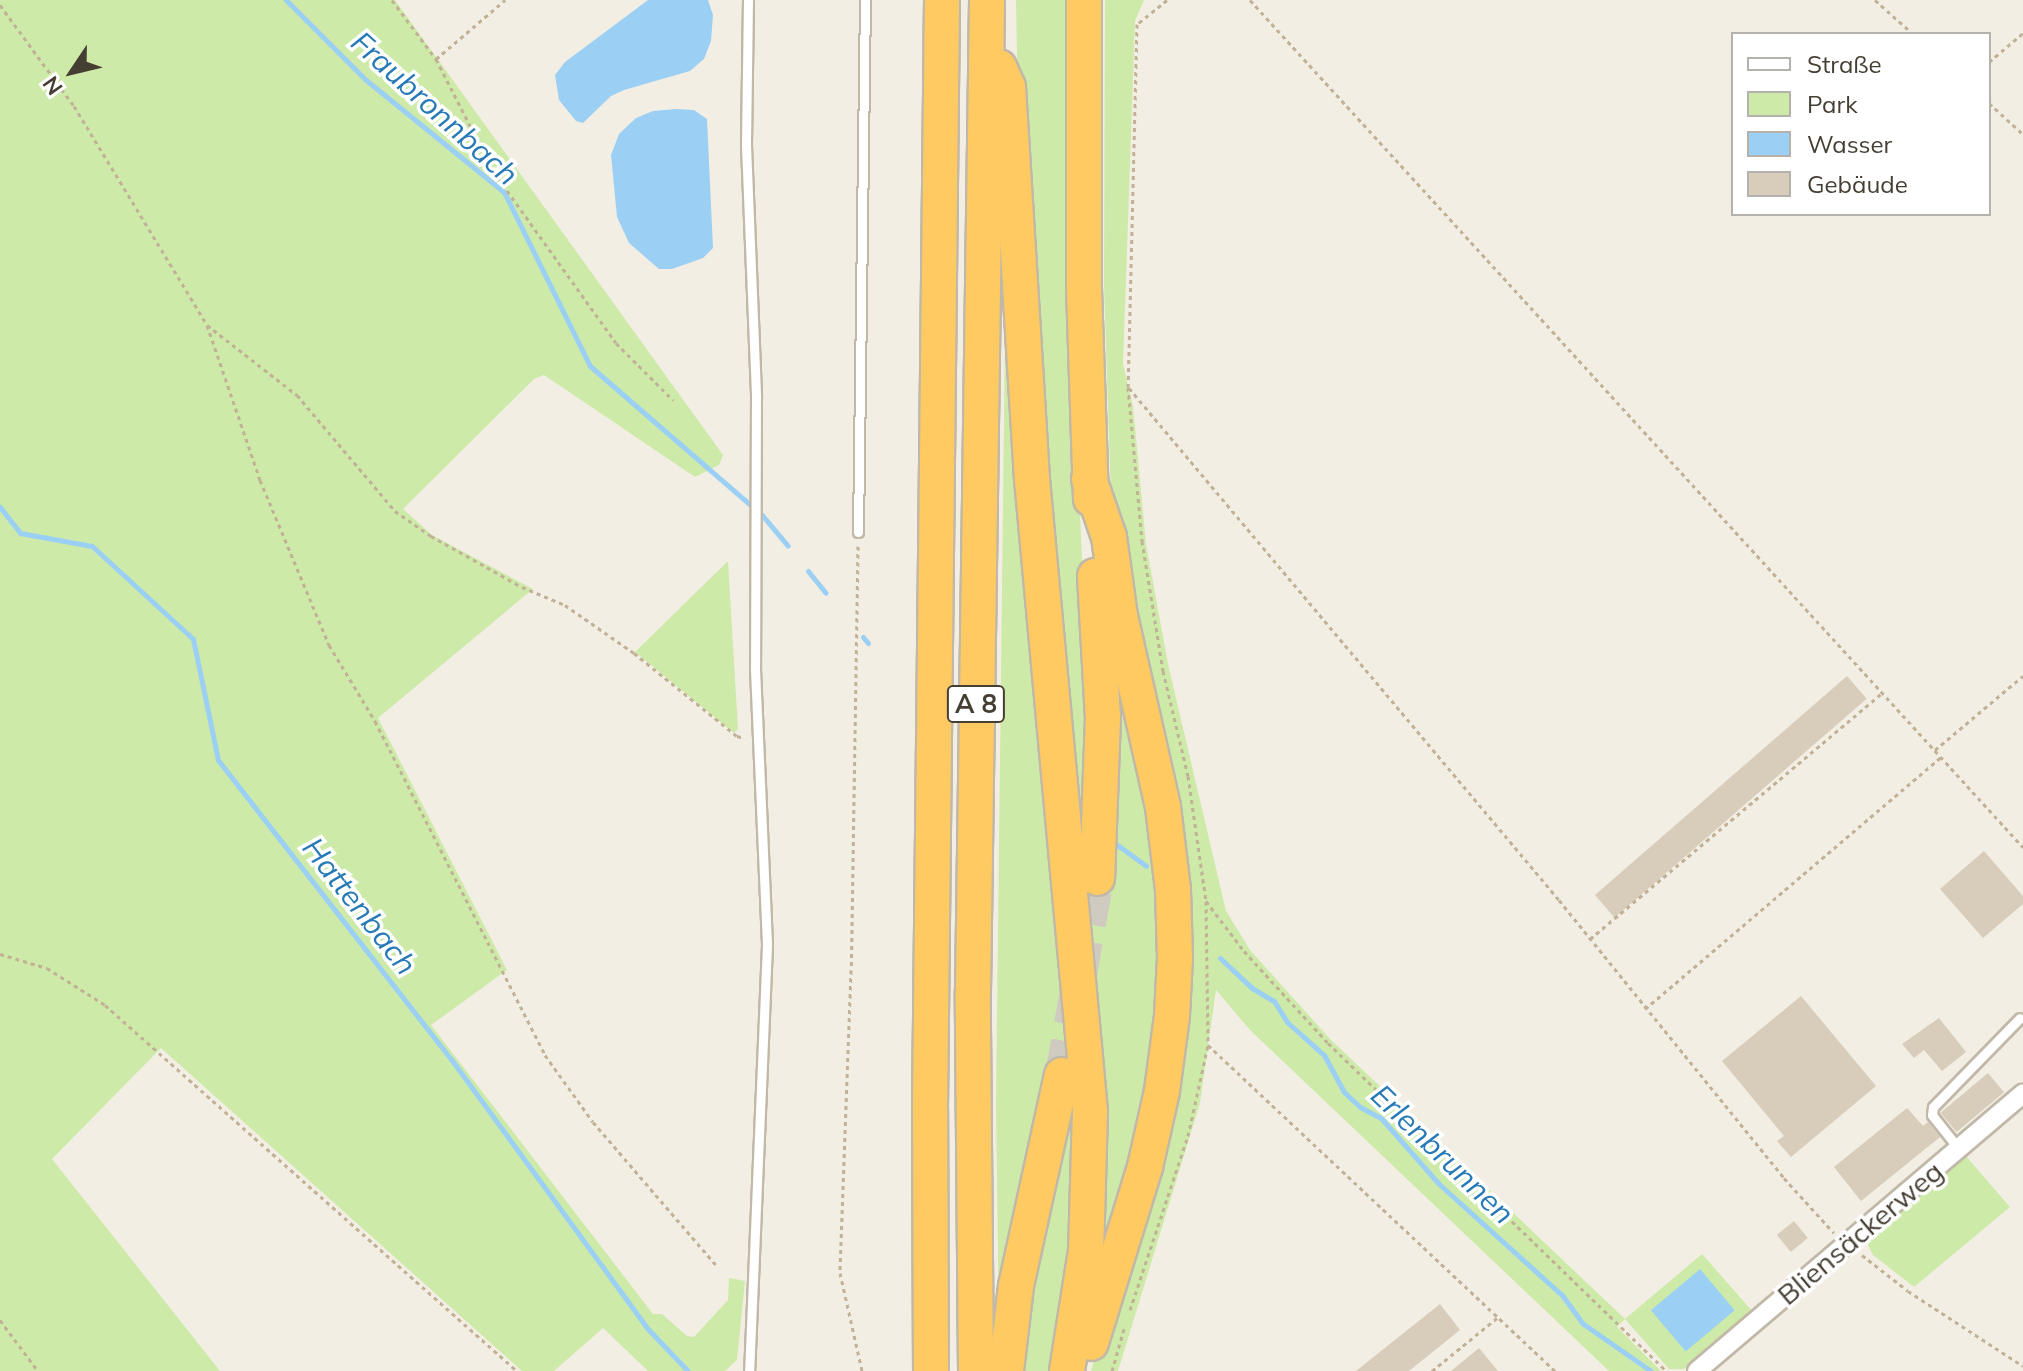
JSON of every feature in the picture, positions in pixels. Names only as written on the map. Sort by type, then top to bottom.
[{"type":"highway","name":"A 8","points":[[931,1371],[930,1109],[942,0]]},
{"type":"highway","name":"A 8","points":[[976,1371],[973,992],[987,0]]},
{"type":"highway","points":[[1084,0],[1084,288],[1089,479],[1103,717],[1097,878]]},
{"type":"highway","name":"A 8","points":[[987,37],[1008,87],[1032,479],[1061,764],[1090,1111],[1086,1251],[1067,1371]]},
{"type":"highway","points":[[1084,1371],[1145,1167],[1162,1091],[1175,989],[1173,890],[1163,807],[1120,616],[1109,537],[1089,479]]},
{"type":"highway","points":[[1006,1371],[1016,1286],[1062,1075]]},
{"type":"street","name":"Bliensäckerweg","points":[[1697,1371],[2023,1094]]},
{"type":"lane","points":[[748,0],[746,145],[755,327],[757,502],[755,669],[767,945],[749,1371]]},
{"type":"lane","points":[[858,532],[865,0]]},
{"type":"lane","points":[[1959,1149],[1932,1115],[1933,1107],[2020,1018]]},
{"type":"path","points":[[392,0],[436,59],[493,171],[616,343],[673,400]]},
{"type":"path","points":[[436,59],[505,0]]},
{"type":"path","points":[[1112,1371],[1188,1136],[1208,1045],[1206,901],[1188,776],[1163,671],[1142,541],[1128,387],[1137,24],[1167,0]]},
{"type":"path","points":[[1250,0],[2023,847]]},
{"type":"path","points":[[1875,0],[1911,32]]},
{"type":"path","points":[[0,5],[74,106],[207,325],[260,480],[329,645],[375,721],[530,1028],[593,1122],[717,1266]]},
{"type":"path","points":[[1991,60],[2023,33]]},
{"type":"path","points":[[1991,105],[2023,134]]},
{"type":"path","points":[[207,325],[297,395],[395,511],[431,536],[509,580],[565,605],[634,653],[737,736]]},
{"type":"path","points":[[1128,387],[1729,1109]]},
{"type":"path","points":[[858,532],[851,970],[840,1273],[862,1371]]},
{"type":"path","points":[[1935,750],[2023,676]]},
{"type":"path","points":[[1590,939],[1882,693]]},
{"type":"path","points":[[1645,1009],[1941,757]]},
{"type":"path","points":[[1206,901],[1244,951],[1328,1043],[1667,1371]]},
{"type":"path","points":[[0,954],[47,968],[105,1005],[517,1371]]},
{"type":"path","points":[[1208,1045],[1555,1371]]},
{"type":"path","points":[[1432,1371],[1498,1317]]},
{"type":"path","points":[[0,1320],[38,1371]]},
{"type":"green space","points":[[0,0],[395,0],[723,455],[719,465],[695,477],[544,375],[534,379],[403,509],[432,535],[533,589],[378,718],[507,970],[431,1025],[653,1314],[662,1314],[687,1336],[694,1337],[728,1300],[729,1278],[745,1281],[737,1360],[725,1371],[648,1371],[603,1328],[554,1371],[522,1371],[161,1048],[52,1159],[220,1371],[0,1371]]},
{"type":"green space","points":[[1016,0],[1074,0],[1073,360],[1090,733],[1108,623],[1162,871],[1161,1048],[1095,1291],[1019,168]]},
{"type":"green space","points":[[1105,0],[1144,0],[1135,21],[1123,364],[1133,406],[1146,544],[1168,664],[1226,911],[1250,950],[1330,1039],[1625,1319],[1617,1327],[1661,1371],[1609,1371],[1250,1030],[1216,990],[1200,1103],[1118,1371],[1091,1371],[1177,1056],[1111,497],[1104,285]]},
{"type":"green space","points":[[1008,331],[1066,995],[1079,1198],[1053,1371],[1020,1371],[999,1326],[996,1104],[1005,332]]},
{"type":"green space","points":[[728,561],[738,729],[734,733],[635,652]]},
{"type":"green space","points":[[1965,1155],[2010,1207],[1914,1287],[1873,1255],[1867,1243],[1869,1236]]},
{"type":"green space","points":[[1702,1254],[1753,1312],[1684,1369],[1669,1369],[1625,1319]]},
{"type":"water","points":[[648,0],[708,0],[713,15],[711,41],[704,59],[690,71],[611,96],[583,123],[576,121],[559,100],[555,75],[565,62]]},
{"type":"water","points":[[694,110],[707,119],[713,248],[703,258],[672,269],[659,269],[629,243],[617,217],[611,155],[619,134],[636,118],[653,111]]},
{"type":"water","points":[[1700,1269],[1735,1310],[1686,1352],[1651,1310]]},
{"type":"building","points":[[1847,676],[1867,699],[1615,918],[1595,895]]},
{"type":"building","points":[[1984,851],[2023,896],[2023,904],[1983,938],[1940,889]]},
{"type":"building","points":[[1801,996],[1876,1086],[1791,1157],[1777,1141],[1784,1136],[1722,1061]]},
{"type":"building","points":[[1939,1018],[1966,1052],[1942,1071],[1924,1050],[1914,1058],[1902,1044]]},
{"type":"building","points":[[1988,1073],[2004,1092],[1957,1132],[1941,1113]]},
{"type":"building","points":[[1907,1108],[1923,1126],[1928,1122],[1940,1137],[1861,1201],[1834,1167]]},
{"type":"building","points":[[1794,1221],[1808,1238],[1791,1252],[1777,1235]]},
{"type":"building","points":[[1440,1304],[1460,1330],[1409,1371],[1356,1371]]},
{"type":"building","points":[[1479,1348],[1498,1371],[1451,1371]]},
{"type":"waterway","name":"Fraubronnbach","points":[[286,0],[366,80],[504,192],[590,366],[762,515],[788,546]]},
{"type":"waterway","name":"Hattenbach","points":[[0,507],[20,533],[92,546],[193,639],[218,760],[451,1059],[647,1328],[688,1371]]},
{"type":"waterway","name":"Fraubronnbach","points":[[808,571],[826,593]]},
{"type":"waterway","name":"Fraubronnbach","points":[[863,637],[868,643]]},
{"type":"waterway","name":"Erlenbrunnen","points":[[1116,844],[1146,866]]},
{"type":"waterway","name":"Erlenbrunnen","points":[[1220,958],[1252,988],[1274,1001],[1287,1022],[1324,1055],[1344,1092],[1360,1107],[1381,1118],[1439,1184],[1562,1295],[1582,1323],[1651,1371]]},
{"type":"tunnel","points":[[1062,1075],[1097,878]]}]
